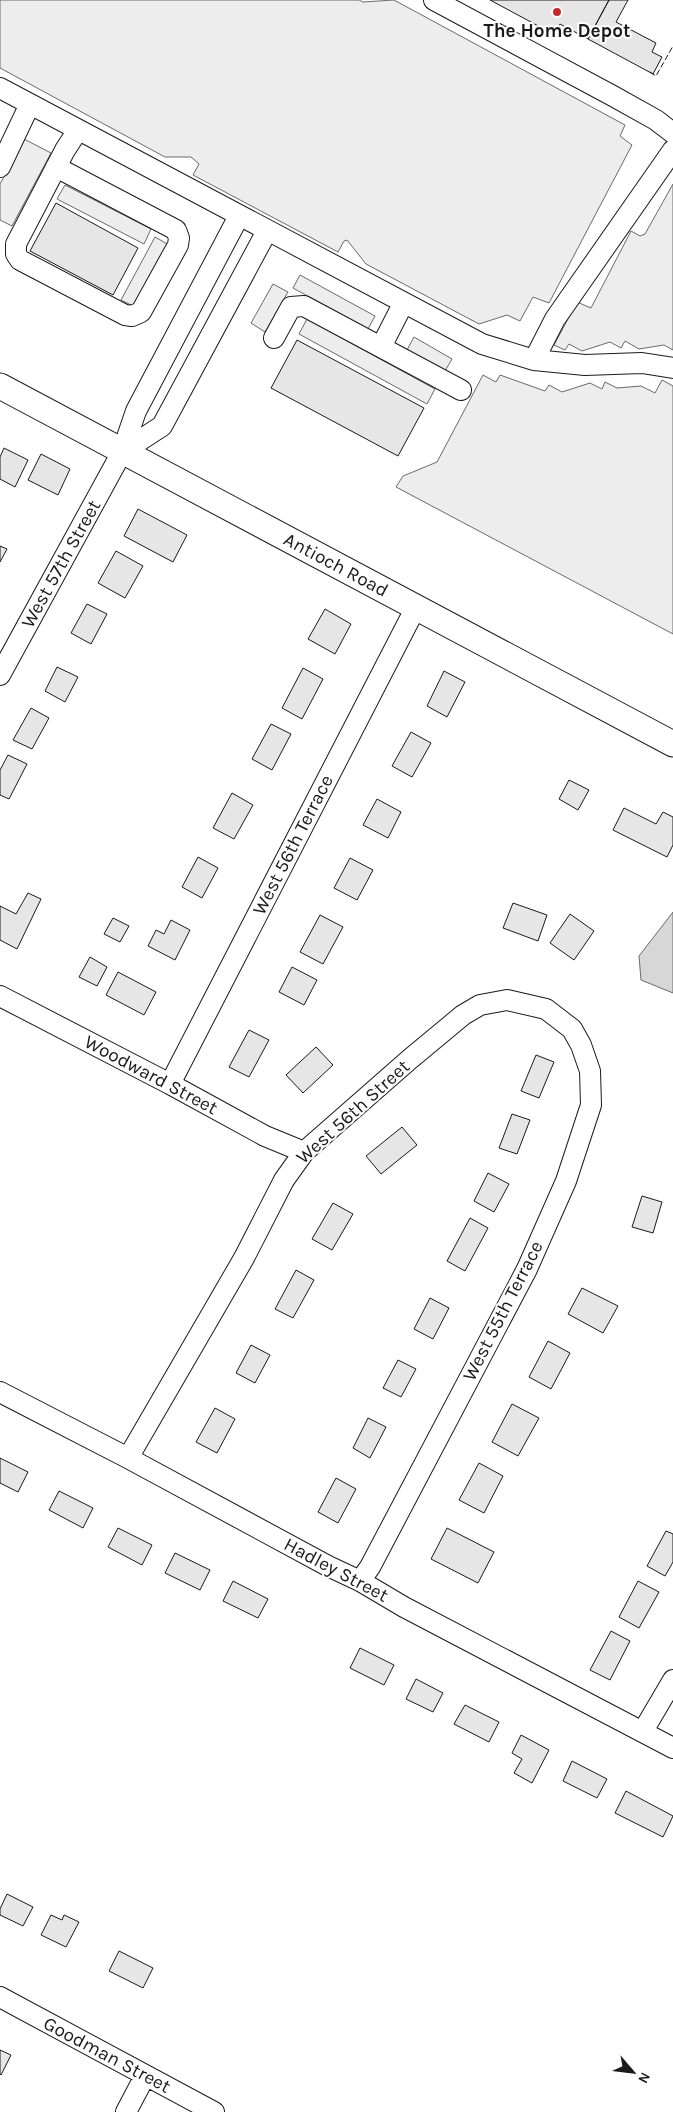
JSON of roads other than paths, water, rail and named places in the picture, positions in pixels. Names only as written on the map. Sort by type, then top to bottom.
[{"type":"main road","name":"Antioch Road","points":[[0,386],[673,744]]},
{"type":"street","points":[[434,0],[614,96],[656,120],[673,133]]},
{"type":"street","points":[[0,88],[403,304],[482,344],[534,360],[585,365],[642,363],[673,368]]},
{"type":"street","points":[[0,167],[8,130],[30,104]]},
{"type":"street","points":[[56,167],[176,230],[178,245],[141,312],[132,316],[125,315],[20,260],[8,239],[78,130]]},
{"type":"street","points":[[534,360],[554,319],[673,150]]},
{"type":"street","name":"West 57th Street","points":[[0,675],[122,452],[136,411],[239,216]]},
{"type":"street","points":[[122,452],[162,426],[267,230]]},
{"type":"street","points":[[381,347],[403,304]]},
{"type":"street","points":[[274,338],[291,307],[297,305],[304,306],[461,390]]},
{"type":"street","name":"West 56th Terrace","points":[[170,1084],[416,607]]},
{"type":"street","name":"Woodward Street","points":[[0,996],[170,1084],[264,1136],[304,1152]]},
{"type":"street","name":"West 56th Street","points":[[128,1458],[244,1258],[284,1180],[304,1152],[455,1022],[480,1005],[507,1000],[546,1009],[572,1028]]},
{"type":"street","name":"West 55th Terrace","points":[[360,1580],[370,1567],[527,1269],[566,1181],[591,1105],[592,1087],[581,1045],[572,1028]]},
{"type":"street","name":"Hadley Street","points":[[0,1392],[128,1458],[328,1566],[360,1580],[412,1611],[673,1748]]},
{"type":"street","points":[[643,1732],[673,1680]]},
{"type":"street","name":"Goodman Street","points":[[0,1997],[214,2112]]},
{"type":"street","points":[[126,2112],[145,2076]]},
{"type":"place","name":"The Home Depot","points":[[557,12]]}]
